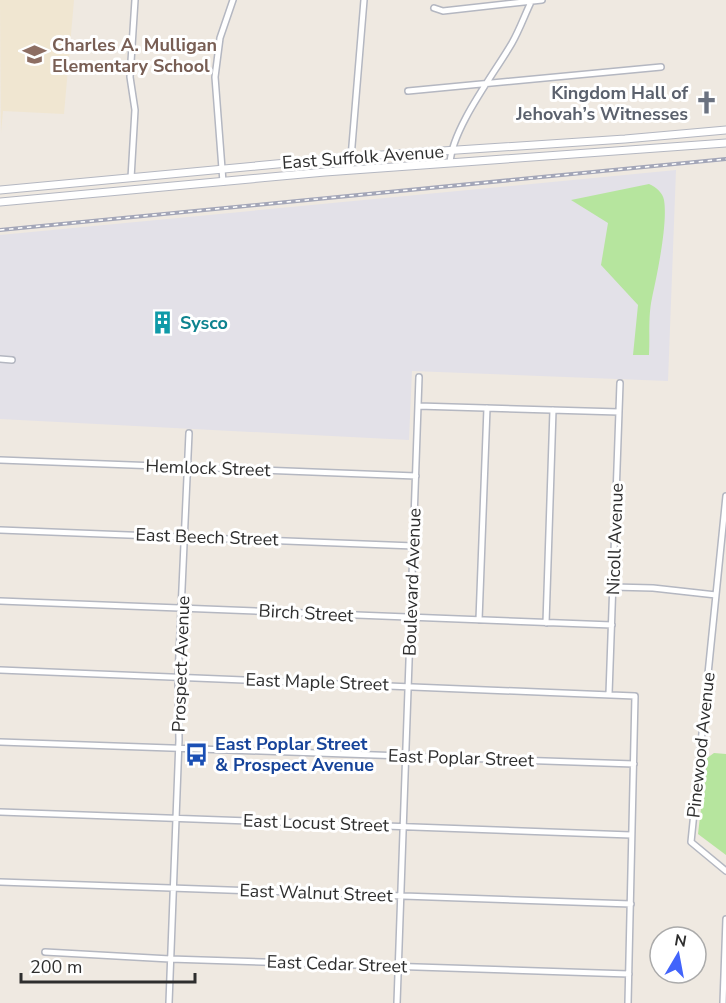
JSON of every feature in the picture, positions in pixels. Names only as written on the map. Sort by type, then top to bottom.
[{"type":"main road","name":"East Suffolk Avenue","points":[[0,190],[351,157],[625,140],[726,130]]},
{"type":"main road","name":"East Suffolk Avenue","points":[[0,202],[350,170],[726,143]]},
{"type":"street","points":[[131,178],[135,110],[130,77],[135,0]]},
{"type":"street","points":[[223,182],[214,77],[220,38],[233,0]]},
{"type":"street","points":[[350,170],[364,0]]},
{"type":"street","points":[[450,163],[455,141],[513,41],[531,0]]},
{"type":"street","points":[[434,8],[443,11],[542,0]]},
{"type":"street","points":[[408,91],[661,67]]},
{"type":"street","points":[[0,359],[12,360]]},
{"type":"street","name":"Boulevard Avenue","points":[[397,1003],[419,377]]},
{"type":"street","name":"Nicoll Avenue","points":[[609,694],[620,383]]},
{"type":"street","points":[[418,406],[619,412]]},
{"type":"street","points":[[479,620],[487,408]]},
{"type":"street","points":[[546,623],[553,410]]},
{"type":"street","name":"Prospect Avenue","points":[[169,1003],[178,748],[178,677],[189,433]]},
{"type":"street","name":"Hemlock Street","points":[[0,460],[416,476]]},
{"type":"street","name":"Pinewood Avenue","points":[[726,496],[691,842],[726,871]]},
{"type":"street","name":"East Beech Street","points":[[0,530],[414,546]]},
{"type":"street","points":[[613,587],[653,588],[716,596]]},
{"type":"street","name":"Birch Street","points":[[0,601],[612,625]]},
{"type":"street","name":"East Maple Street","points":[[0,670],[635,696],[634,764]]},
{"type":"street","name":"East Poplar Street","points":[[0,742],[634,764]]},
{"type":"street","points":[[628,1003],[634,764]]},
{"type":"street","name":"East Locust Street","points":[[0,812],[631,835]]},
{"type":"street","name":"East Walnut Street","points":[[0,882],[631,904]]},
{"type":"street","points":[[723,1003],[726,919]]},
{"type":"street","name":"East Cedar Street","points":[[45,952],[629,974]]},
{"type":"shaded area","name":"Charles A. Mulligan Elementary School","points":[[0,0],[74,0],[64,114],[3,111],[1,133]]},
{"type":"shaded area","points":[[676,170],[668,381],[412,371],[409,440],[0,419],[0,235]]},
{"type":"green space","points":[[649,184],[663,197],[665,210],[663,235],[651,305],[649,355],[633,355],[638,305],[601,265],[608,223],[571,200]]},
{"type":"green space","points":[[714,753],[726,754],[726,855],[698,834],[707,758]]},
{"type":"railway","points":[[0,230],[726,159]]},
{"type":"place","name":"Charles A. Mulligan Elementary School","points":[[34,55]]},
{"type":"place","name":"Kingdom Hall of Jehovah’s Witnesses","points":[[706,103]]},
{"type":"place","name":"Sysco","points":[[162,323]]},
{"type":"place","name":"East Poplar Street & Prospect Avenue","points":[[197,754]]}]
